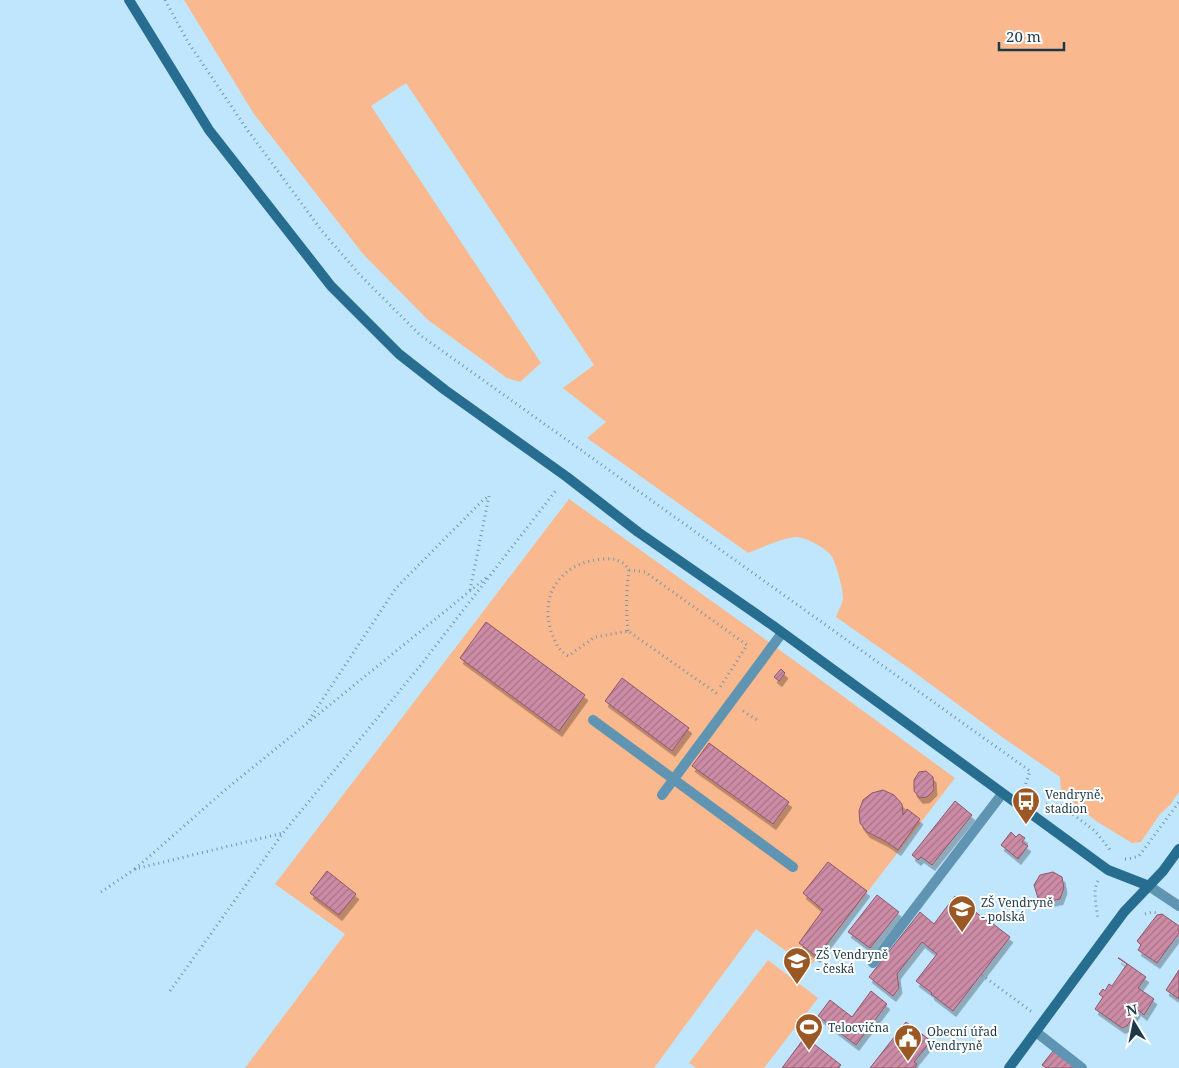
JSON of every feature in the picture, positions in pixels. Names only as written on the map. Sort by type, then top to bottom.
[{"type":"street","points":[[129,0],[209,130],[331,286],[399,354],[445,390],[567,477],[638,532],[782,633],[1108,870],[1148,886],[1179,906]]},
{"type":"street","points":[[662,795],[782,633]]},
{"type":"street","points":[[593,720],[793,867]]},
{"type":"street","points":[[873,963],[1002,794]]},
{"type":"street","points":[[1009,1068],[1124,912],[1163,871],[1179,849]]},
{"type":"street","points":[[1036,1032],[1082,1068]]},
{"type":"path","points":[[164,0],[188,42],[246,128],[322,231],[360,275],[420,336],[1030,771],[1024,791],[1014,803]]},
{"type":"path","points":[[170,991],[283,833],[420,666],[567,477]]},
{"type":"path","points":[[306,724],[396,588],[483,500],[490,496],[470,591]]},
{"type":"path","points":[[628,631],[626,592],[629,570],[625,564],[609,558],[588,561],[577,564],[559,578],[549,600],[548,614],[550,629],[560,652],[568,656],[595,637],[628,631],[757,720]]},
{"type":"path","points":[[629,570],[646,572],[747,645],[716,693]]},
{"type":"path","points":[[101,892],[134,869],[225,790],[491,574]]},
{"type":"path","points":[[1038,802],[1062,806],[1095,831],[1117,858],[1128,859],[1139,856],[1179,802]]},
{"type":"path","points":[[134,869],[283,833]]},
{"type":"path","points":[[1096,884],[1117,858]]},
{"type":"path","points":[[982,975],[1032,1012]]},
{"type":"shaded area","points":[[184,0],[1179,0],[1179,792],[1170,805],[1160,814],[1141,842],[1132,843],[1096,821],[1061,792],[1060,777],[836,617],[843,595],[834,560],[826,550],[811,541],[796,537],[778,541],[748,553],[587,438],[606,422],[563,388],[594,365],[406,83],[371,106],[541,363],[520,382],[507,378],[428,320],[363,254],[254,114]]},
{"type":"shaded area","points":[[569,499],[955,778],[809,968],[756,929],[654,1068],[245,1068],[345,934],[275,884]]},
{"type":"shaded area","points":[[768,960],[818,998],[764,1068],[696,1068],[689,1063]]},
{"type":"building","points":[[486,622],[585,695],[559,731],[460,658]]},
{"type":"building","points":[[781,669],[785,673],[779,681],[774,677]]},
{"type":"building","points":[[622,678],[689,728],[672,751],[605,701]]},
{"type":"building","points":[[709,743],[789,802],[773,824],[692,766]]},
{"type":"building","points":[[926,771],[933,777],[934,790],[927,797],[920,798],[914,791],[914,780],[919,772]]},
{"type":"building","points":[[883,790],[894,795],[902,804],[903,815],[907,809],[920,819],[898,850],[867,832],[860,823],[859,811],[863,800],[872,793]]},
{"type":"building","points":[[955,801],[972,815],[932,865],[921,857],[918,860],[912,855]]},
{"type":"building","points":[[1011,832],[1016,837],[1019,834],[1025,838],[1022,842],[1028,846],[1018,859],[1001,845]]},
{"type":"building","points":[[828,862],[867,891],[817,957],[799,943],[823,910],[803,893]]},
{"type":"building","points":[[327,871],[356,894],[339,915],[310,893]]},
{"type":"building","points":[[1053,872],[1062,877],[1064,888],[1060,899],[1046,902],[1038,898],[1034,885],[1040,875]]},
{"type":"building","points":[[877,895],[899,912],[870,948],[848,932]]},
{"type":"building","points":[[955,896],[1010,937],[953,1011],[916,981],[937,954],[922,942],[897,974],[899,988],[893,996],[869,977],[920,912],[934,924]]},
{"type":"building","points":[[1162,914],[1179,926],[1179,933],[1157,963],[1138,950],[1141,945],[1137,941],[1157,915]]},
{"type":"building","points":[[1119,958],[1146,977],[1138,988],[1154,999],[1144,1015],[1138,1010],[1127,1026],[1122,1028],[1095,1009],[1103,997],[1099,994],[1103,989],[1105,991],[1109,984],[1112,986],[1127,964]]},
{"type":"building","points":[[1179,970],[1179,999],[1166,990]]},
{"type":"building","points":[[871,991],[887,1004],[856,1045],[818,1016],[830,1000],[852,1017]]},
{"type":"building","points":[[906,1022],[931,1041],[914,1062],[917,1064],[915,1068],[870,1068]]},
{"type":"building","name":"Telocvična","points":[[805,1037],[841,1065],[838,1068],[782,1068]]},
{"type":"building","points":[[1053,1051],[1076,1068],[1046,1068],[1042,1065]]},
{"type":"place","name":"Vendryně, stadion","points":[[1026,825]]},
{"type":"place","name":"ZŠ Vendryně - polská","points":[[962,933]]},
{"type":"place","name":"ZŠ Vendryně - česká","points":[[797,985]]},
{"type":"place","name":"Telocvična","points":[[809,1051]]},
{"type":"place","name":"Obecní úřad Vendryně","points":[[908,1062]]}]
